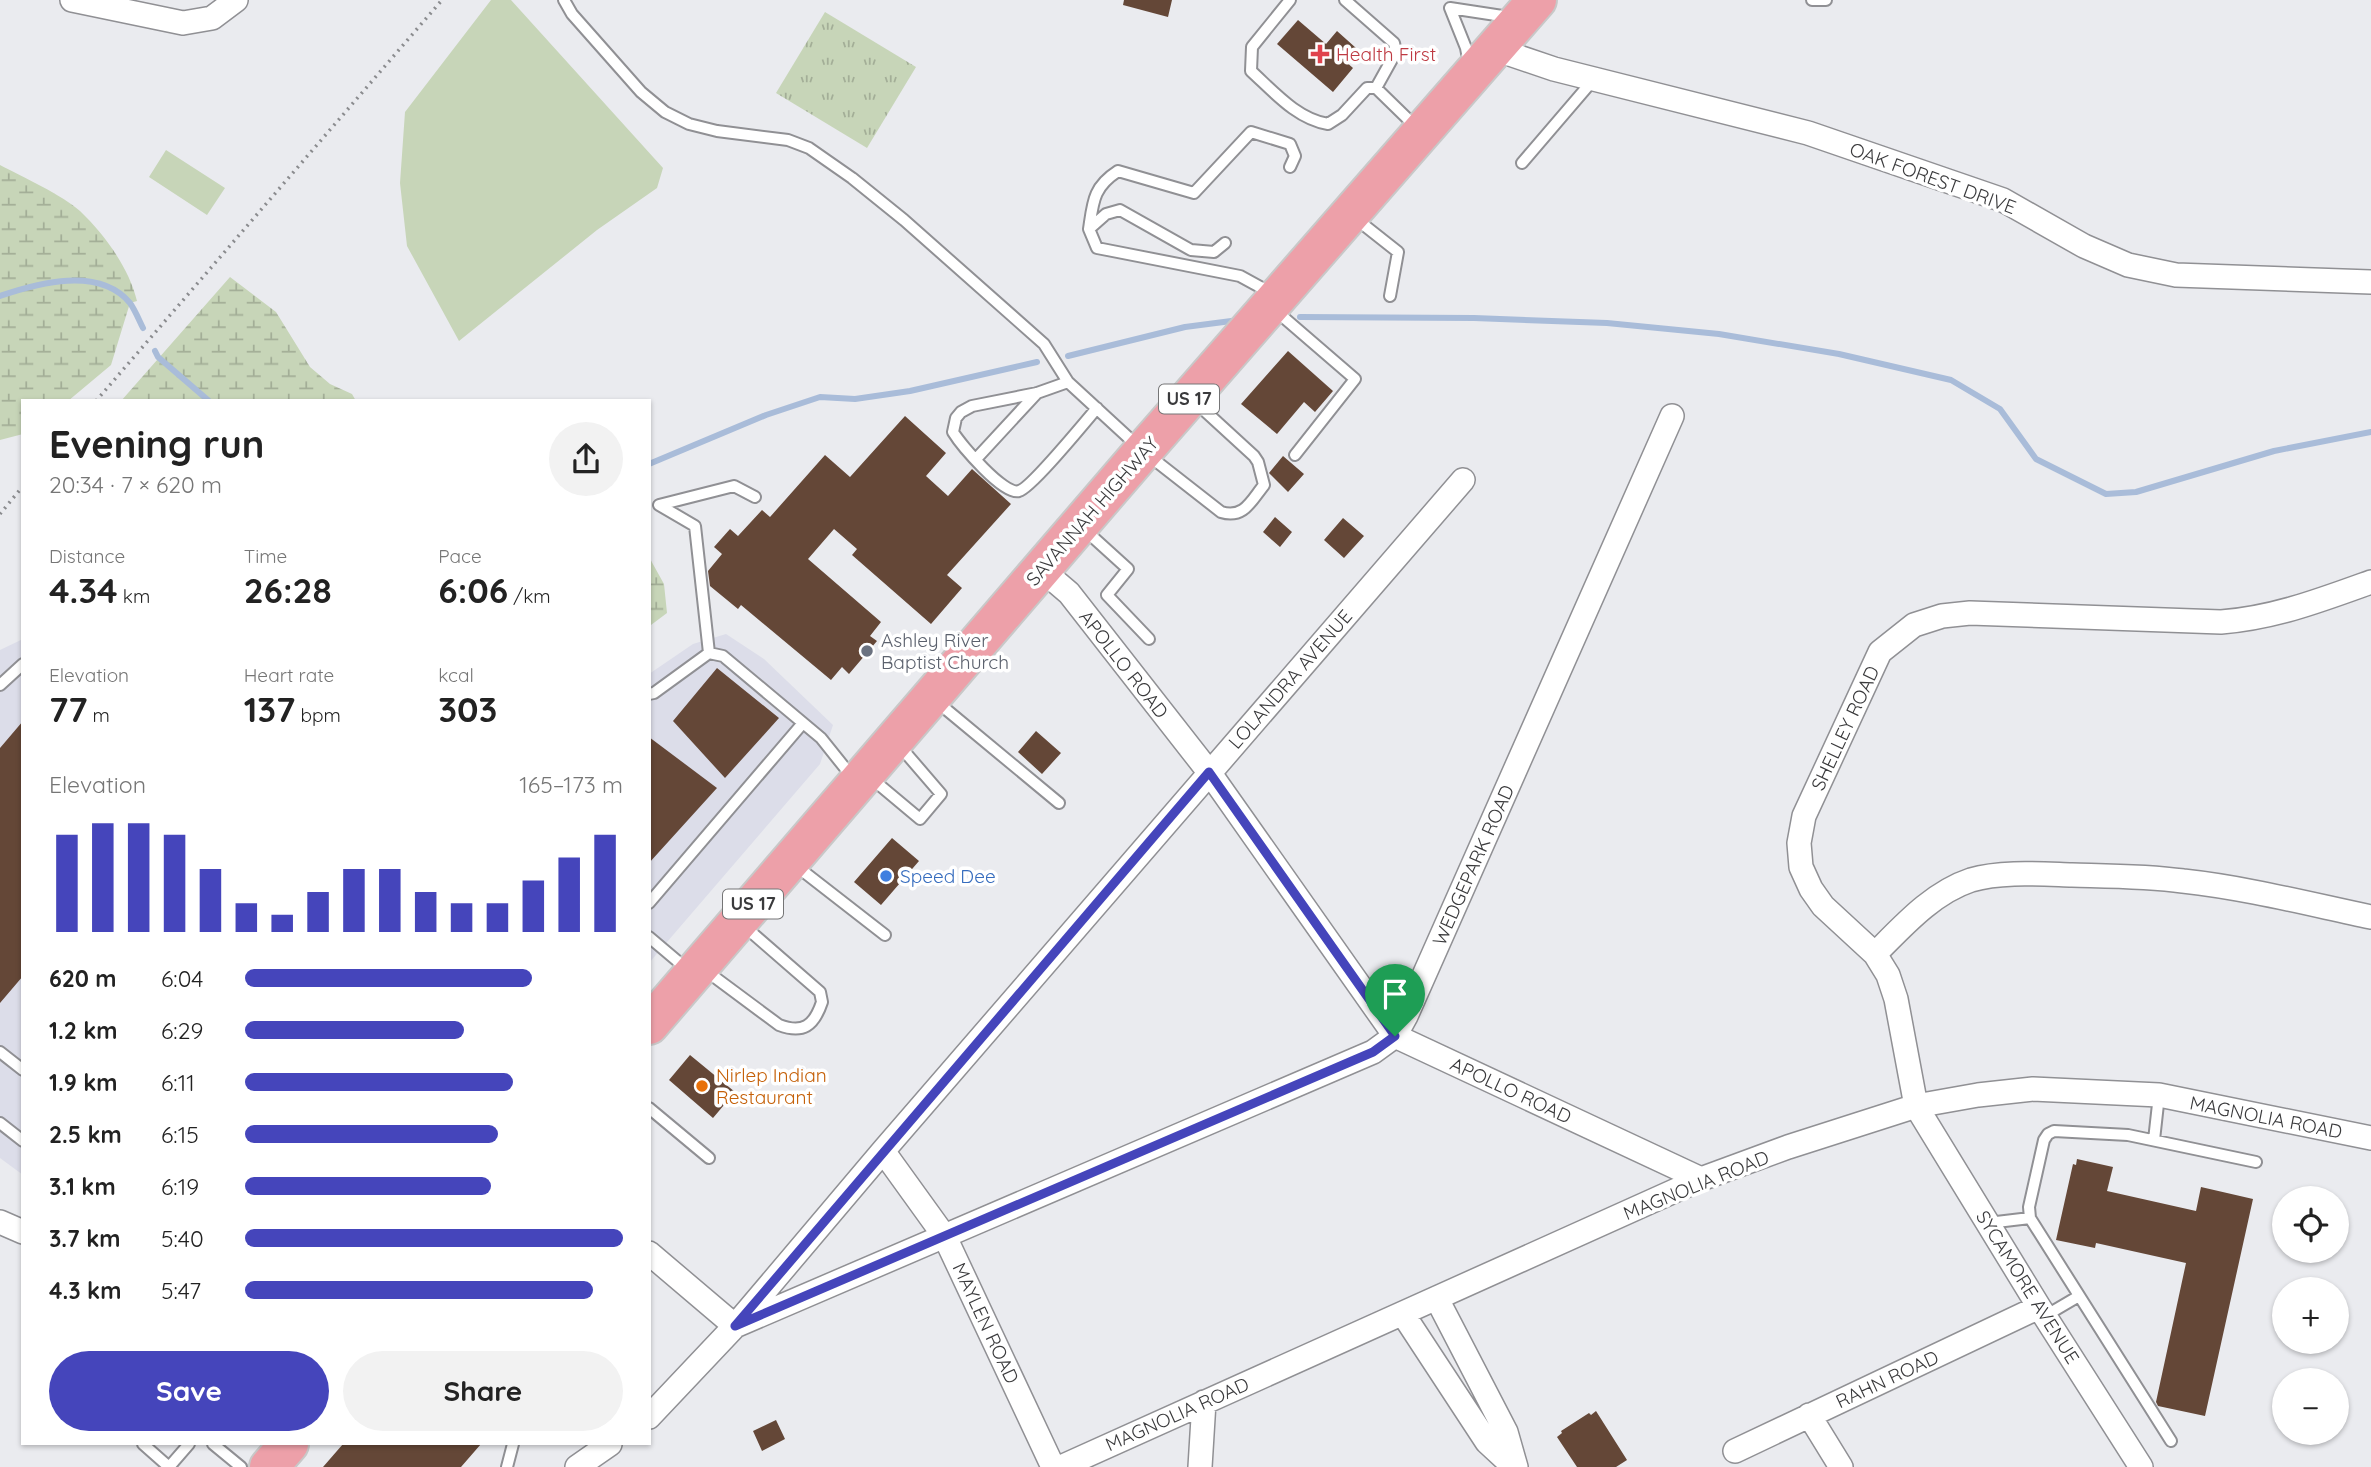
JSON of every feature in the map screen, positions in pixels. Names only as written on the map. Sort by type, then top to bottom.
[{"type":"highway","name":"SAVANNAH HIGHWAY","points":[[651,1023],[1143,451],[1530,9]]},
{"type":"highway","points":[[270,1467],[288,1445]]},
{"type":"street","points":[[72,0],[183,23],[212,18],[236,0]]},
{"type":"street","name":"OAK FOREST DRIVE","points":[[1483,62],[1554,69],[1808,133],[2003,200],[2084,246],[2127,265],[2176,275],[2371,282]]},
{"type":"street","name":"WEDGEPARK ROAD","points":[[735,1326],[1373,1052],[1395,1036],[1672,416]]},
{"type":"street","name":"LOLANDRA AVENUE","points":[[651,1415],[735,1326],[1463,480]]},
{"type":"street","name":"APOLLO ROAD","points":[[1042,570],[1069,593],[1209,772],[1395,1036],[1701,1179]]},
{"type":"street","name":"SHELLEY ROAD","points":[[1916,1106],[1896,999],[1888,975],[1875,954],[1823,906],[1811,889],[1801,867],[1799,843],[1804,816],[1880,652],[1914,625],[1942,616],[1970,613],[2221,622],[2253,619],[2302,607],[2371,582]]},
{"type":"street","points":[[1875,954],[1907,922],[1949,890],[1972,880],[2003,876],[2085,875],[2181,880],[2244,889],[2371,917]]},
{"type":"street","name":"MAGNOLIA ROAD","points":[[1061,1467],[1701,1179],[1788,1147],[1916,1106],[2033,1089],[2159,1095],[2371,1138]]},
{"type":"street","name":"SYCAMORE AVENUE","points":[[1916,1106],[2141,1467]]},
{"type":"street","name":"MAYLEN ROAD","points":[[883,1151],[945,1237],[1053,1467]]},
{"type":"street","points":[[0,1222],[21,1231]]},
{"type":"street","points":[[651,1255],[735,1326]]},
{"type":"street","points":[[1437,1299],[1506,1432],[1515,1467]]},
{"type":"street","name":"RAHN ROAD","points":[[1734,1451],[2042,1312]]},
{"type":"street","points":[[1404,1314],[1487,1442],[1515,1467]]},
{"type":"street","points":[[1453,1390],[1477,1376]]},
{"type":"street","points":[[1200,1467],[1204,1402]]},
{"type":"street","points":[[1809,1415],[1842,1467]]},
{"type":"street","points":[[577,1467],[609,1445]]},
{"type":"lane","points":[[564,0],[572,14],[641,92],[665,113],[689,124],[717,131],[788,139],[809,148],[852,178],[904,220],[1044,344],[1068,382],[1143,451],[1221,512],[1231,515],[1242,512],[1264,485],[1258,462],[1190,397]]},
{"type":"lane","points":[[1290,0],[1252,47],[1251,71],[1297,112],[1315,122],[1328,124],[1342,115],[1367,88],[1376,88],[1422,132]]},
{"type":"lane","points":[[1345,0],[1394,44],[1396,52],[1376,88]]},
{"type":"lane","points":[[1440,0],[1450,8],[1500,17],[1530,9]]},
{"type":"lane","points":[[1812,0],[1826,0]]},
{"type":"lane","points":[[1450,8],[1466,48],[1483,62]]},
{"type":"lane","points":[[1522,163],[1594,79]]},
{"type":"lane","points":[[1290,167],[1295,156],[1290,144],[1251,132],[1194,193],[1118,171],[1107,178],[1095,195],[1089,229],[1097,248],[1240,276],[1274,302],[1355,379],[1295,455]]},
{"type":"lane","points":[[1089,229],[1106,214],[1120,210],[1191,250],[1214,252],[1225,243]]},
{"type":"lane","points":[[1350,215],[1398,252],[1390,296]]},
{"type":"lane","points":[[1068,382],[1037,393],[972,406],[956,418],[953,432],[959,442],[1010,491],[1017,492],[1023,490],[1045,467],[1097,408]]},
{"type":"lane","points":[[976,459],[1037,393]]},
{"type":"lane","points":[[709,653],[695,526],[659,505],[734,486],[755,497]]},
{"type":"lane","points":[[1080,526],[1128,569],[1107,595],[1149,639]]},
{"type":"lane","points":[[651,694],[709,653],[723,656],[821,738],[862,778],[919,819],[941,794],[894,740]]},
{"type":"lane","points":[[0,685],[21,666]]},
{"type":"lane","points":[[932,697],[1059,803]]},
{"type":"lane","points":[[651,901],[803,723]]},
{"type":"lane","points":[[790,862],[885,934]]},
{"type":"lane","points":[[651,938],[779,1025],[793,1030],[805,1028],[814,1019],[822,1002],[820,992],[738,921]]},
{"type":"lane","points":[[0,1052],[21,1068]]},
{"type":"lane","points":[[2154,1140],[2159,1095]]},
{"type":"lane","points":[[651,1110],[709,1158]]},
{"type":"lane","points":[[0,1123],[21,1139]]},
{"type":"lane","points":[[2171,1441],[2029,1218],[2029,1207],[2045,1140],[2048,1134],[2054,1131],[2128,1135],[2256,1162]]},
{"type":"lane","points":[[1988,1223],[2029,1218]]},
{"type":"lane","points":[[2042,1312],[2079,1296]]},
{"type":"lane","points":[[144,1445],[169,1467],[189,1445]]},
{"type":"lane","points":[[214,1445],[241,1467]]},
{"type":"lane","points":[[507,1467],[514,1445]]},
{"type":"path","points":[[98,399],[442,0]]},
{"type":"path","points":[[0,514],[21,488]]},
{"type":"shaded area","points":[[726,634],[764,659],[833,725],[820,764],[651,961],[651,673],[693,644]]},
{"type":"shaded area","points":[[21,640],[21,1174],[0,1158],[0,650]]},
{"type":"green space","points":[[491,0],[511,0],[663,168],[657,188],[597,230],[459,341],[407,246],[400,183],[405,112]]},
{"type":"green space","points":[[825,12],[916,67],[867,148],[776,93]]},
{"type":"green space","points":[[166,150],[225,188],[207,215],[149,177]]},
{"type":"green space","points":[[0,165],[53,193],[80,211],[115,253],[128,276],[137,301],[130,303],[111,365],[70,399],[21,399],[21,435],[0,440]]},
{"type":"green space","points":[[230,277],[276,312],[310,367],[330,384],[352,394],[355,399],[123,399]]},
{"type":"green space","points":[[651,561],[664,584],[667,613],[651,625]]},
{"type":"building","points":[[1124,0],[1172,0],[1168,17],[1123,5]]},
{"type":"building","name":"Health First","points":[[1298,20],[1326,44],[1337,31],[1356,48],[1345,61],[1353,68],[1333,92],[1277,44]]},
{"type":"building","points":[[1288,351],[1333,391],[1315,412],[1304,402],[1277,434],[1241,404]]},
{"type":"building","points":[[905,416],[946,453],[926,476],[948,496],[972,469],[1011,504],[947,575],[962,588],[931,624],[852,555],[857,549],[834,529],[808,559],[881,622],[870,636],[877,641],[849,674],[842,667],[831,680],[741,605],[738,609],[710,586],[708,571],[722,554],[714,547],[730,529],[738,536],[762,510],[770,517],[825,455],[850,477]]},
{"type":"building","points":[[1283,456],[1304,474],[1288,492],[1269,473]]},
{"type":"building","points":[[1275,517],[1292,532],[1280,547],[1263,532]]},
{"type":"building","points":[[1343,518],[1364,536],[1344,558],[1324,540]]},
{"type":"building","points":[[717,668],[779,718],[725,778],[673,721]]},
{"type":"building","points":[[21,723],[21,978],[0,1003],[0,748]]},
{"type":"building","points":[[1036,731],[1061,753],[1042,774],[1018,752]]},
{"type":"building","points":[[651,738],[717,788],[651,861]]},
{"type":"building","points":[[892,838],[919,861],[881,905],[854,882]]},
{"type":"building","name":"Nirlep Indian Restaurant","points":[[690,1055],[735,1092],[713,1118],[669,1080]]},
{"type":"building","points":[[2077,1159],[2113,1167],[2107,1191],[2196,1211],[2201,1187],[2253,1199],[2205,1416],[2158,1406],[2156,1402],[2186,1263],[2096,1243],[2095,1248],[2056,1240],[2073,1164],[2076,1165]]},
{"type":"building","points":[[1596,1411],[1627,1460],[1616,1467],[1577,1467],[1557,1437],[1561,1431]]},
{"type":"building","points":[[776,1420],[785,1439],[762,1451],[753,1431]]},
{"type":"building","points":[[342,1445],[480,1445],[461,1467],[323,1467]]},
{"type":"waterway","points":[[0,296],[50,283],[85,281],[102,284],[130,303],[143,328]]},
{"type":"waterway","points":[[1300,317],[1474,318],[1607,323],[1719,334],[1839,354],[1951,380],[2000,409],[2036,459],[2106,494],[2136,492],[2274,451],[2371,432]]},
{"type":"waterway","points":[[1068,356],[1185,327],[1239,320]]},
{"type":"waterway","points":[[155,351],[158,357],[207,399]]},
{"type":"waterway","points":[[651,463],[766,415],[820,397],[855,399],[910,391],[1037,362]]},
{"type":"place","name":"Health First","points":[[1320,54]]},
{"type":"place","name":"Ashley River Baptist Church","points":[[867,651]]},
{"type":"place","name":"Speed Dee","points":[[886,876]]},
{"type":"place","name":"Nirlep Indian Restaurant","points":[[702,1086]]},
{"type":"route","points":[[1209,772],[1395,1036],[1373,1052],[735,1326],[1209,772]]}]
